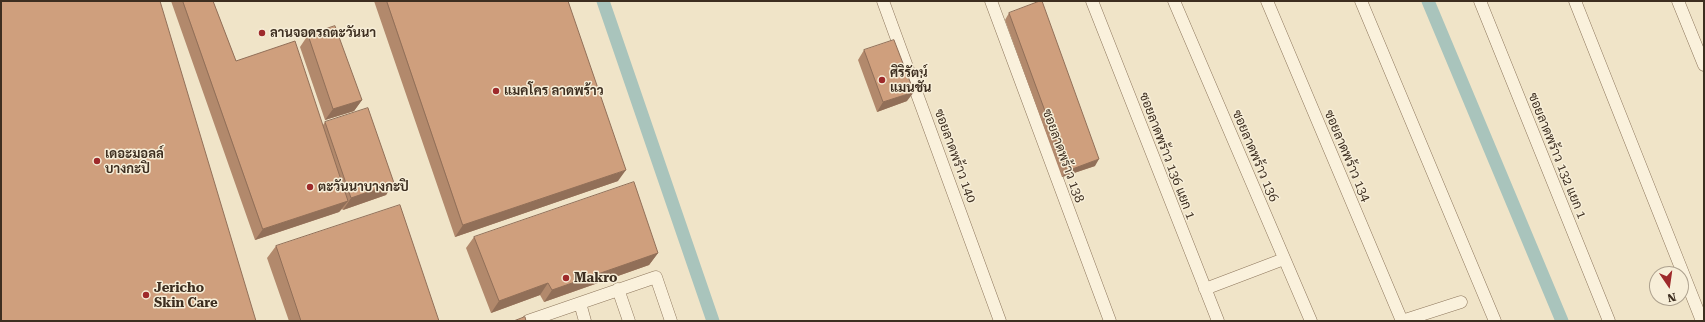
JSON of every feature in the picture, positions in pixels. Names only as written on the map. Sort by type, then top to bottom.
[{"type":"street","name":"ซอยลาดพร้าว 140","points":[[883,1],[1000,321]]},
{"type":"street","name":"ซอยลาดพร้าว 138","points":[[991,1],[1110,321]]},
{"type":"street","name":"ซอยลาดพร้าว 136 แยก 1","points":[[1092,1],[1218,321]]},
{"type":"street","name":"ซอยลาดพร้าว 136","points":[[1174,1],[1311,321]]},
{"type":"street","name":"ซอยลาดพร้าว 134","points":[[1267,1],[1402,321]]},
{"type":"street","points":[[1362,1],[1495,321]]},
{"type":"street","name":"ซอยลาดพร้าว 132 แยก 1","points":[[1480,1],[1609,321]]},
{"type":"street","points":[[1575,1],[1702,321]]},
{"type":"street","points":[[1678,1],[1704,65]]},
{"type":"street","points":[[1205,289],[1284,259]]},
{"type":"street","points":[[528,321],[544,318],[580,302],[656,276],[671,321]]},
{"type":"street","points":[[618,289],[629,321]]},
{"type":"street","points":[[580,302],[585,321]]},
{"type":"street","points":[[1402,321],[1461,302]]},
{"type":"building","name":"เดอะมอลล์ บางกะปิ","points":[[1,1],[160,1],[256,321],[1,321]]},
{"type":"building","points":[[183,1],[213,1],[236,61],[295,41],[348,201],[263,229]]},
{"type":"building","name":"แมคโคร ลาดพร้าว","points":[[387,1],[568,1],[626,170],[463,225]]},
{"type":"building","points":[[1042,1],[1099,159],[1067,171],[1009,13]]},
{"type":"building","points":[[335,26],[362,100],[333,109],[308,35]]},
{"type":"building","name":"ศิริรัตน์ แมนชั่น","points":[[894,40],[914,92],[883,102],[864,50]]},
{"type":"building","points":[[368,108],[394,183],[351,198],[325,122]]},
{"type":"building","points":[[634,182],[658,253],[552,290],[548,283],[499,301],[474,237]]},
{"type":"building","points":[[400,205],[439,321],[301,321],[276,246]]},
{"type":"building","points":[[525,317],[526,321],[514,321]]},
{"type":"waterway","points":[[603,1],[713,321]]},
{"type":"waterway","points":[[1428,1],[1562,321]]},
{"type":"place","name":"ลานจอดรถตะวันนา","points":[[262,33]]},
{"type":"place","name":"ศิริรัตน์ แมนชั่น","points":[[882,80]]},
{"type":"place","name":"แมคโคร ลาดพร้าว","points":[[496,91]]},
{"type":"place","name":"เดอะมอลล์ บางกะปิ","points":[[97,161]]},
{"type":"place","name":"ตะวันนาบางกะปิ","points":[[310,187]]},
{"type":"place","name":"Makro","points":[[566,278]]},
{"type":"place","name":"Jericho Skin Care","points":[[146,295]]}]
